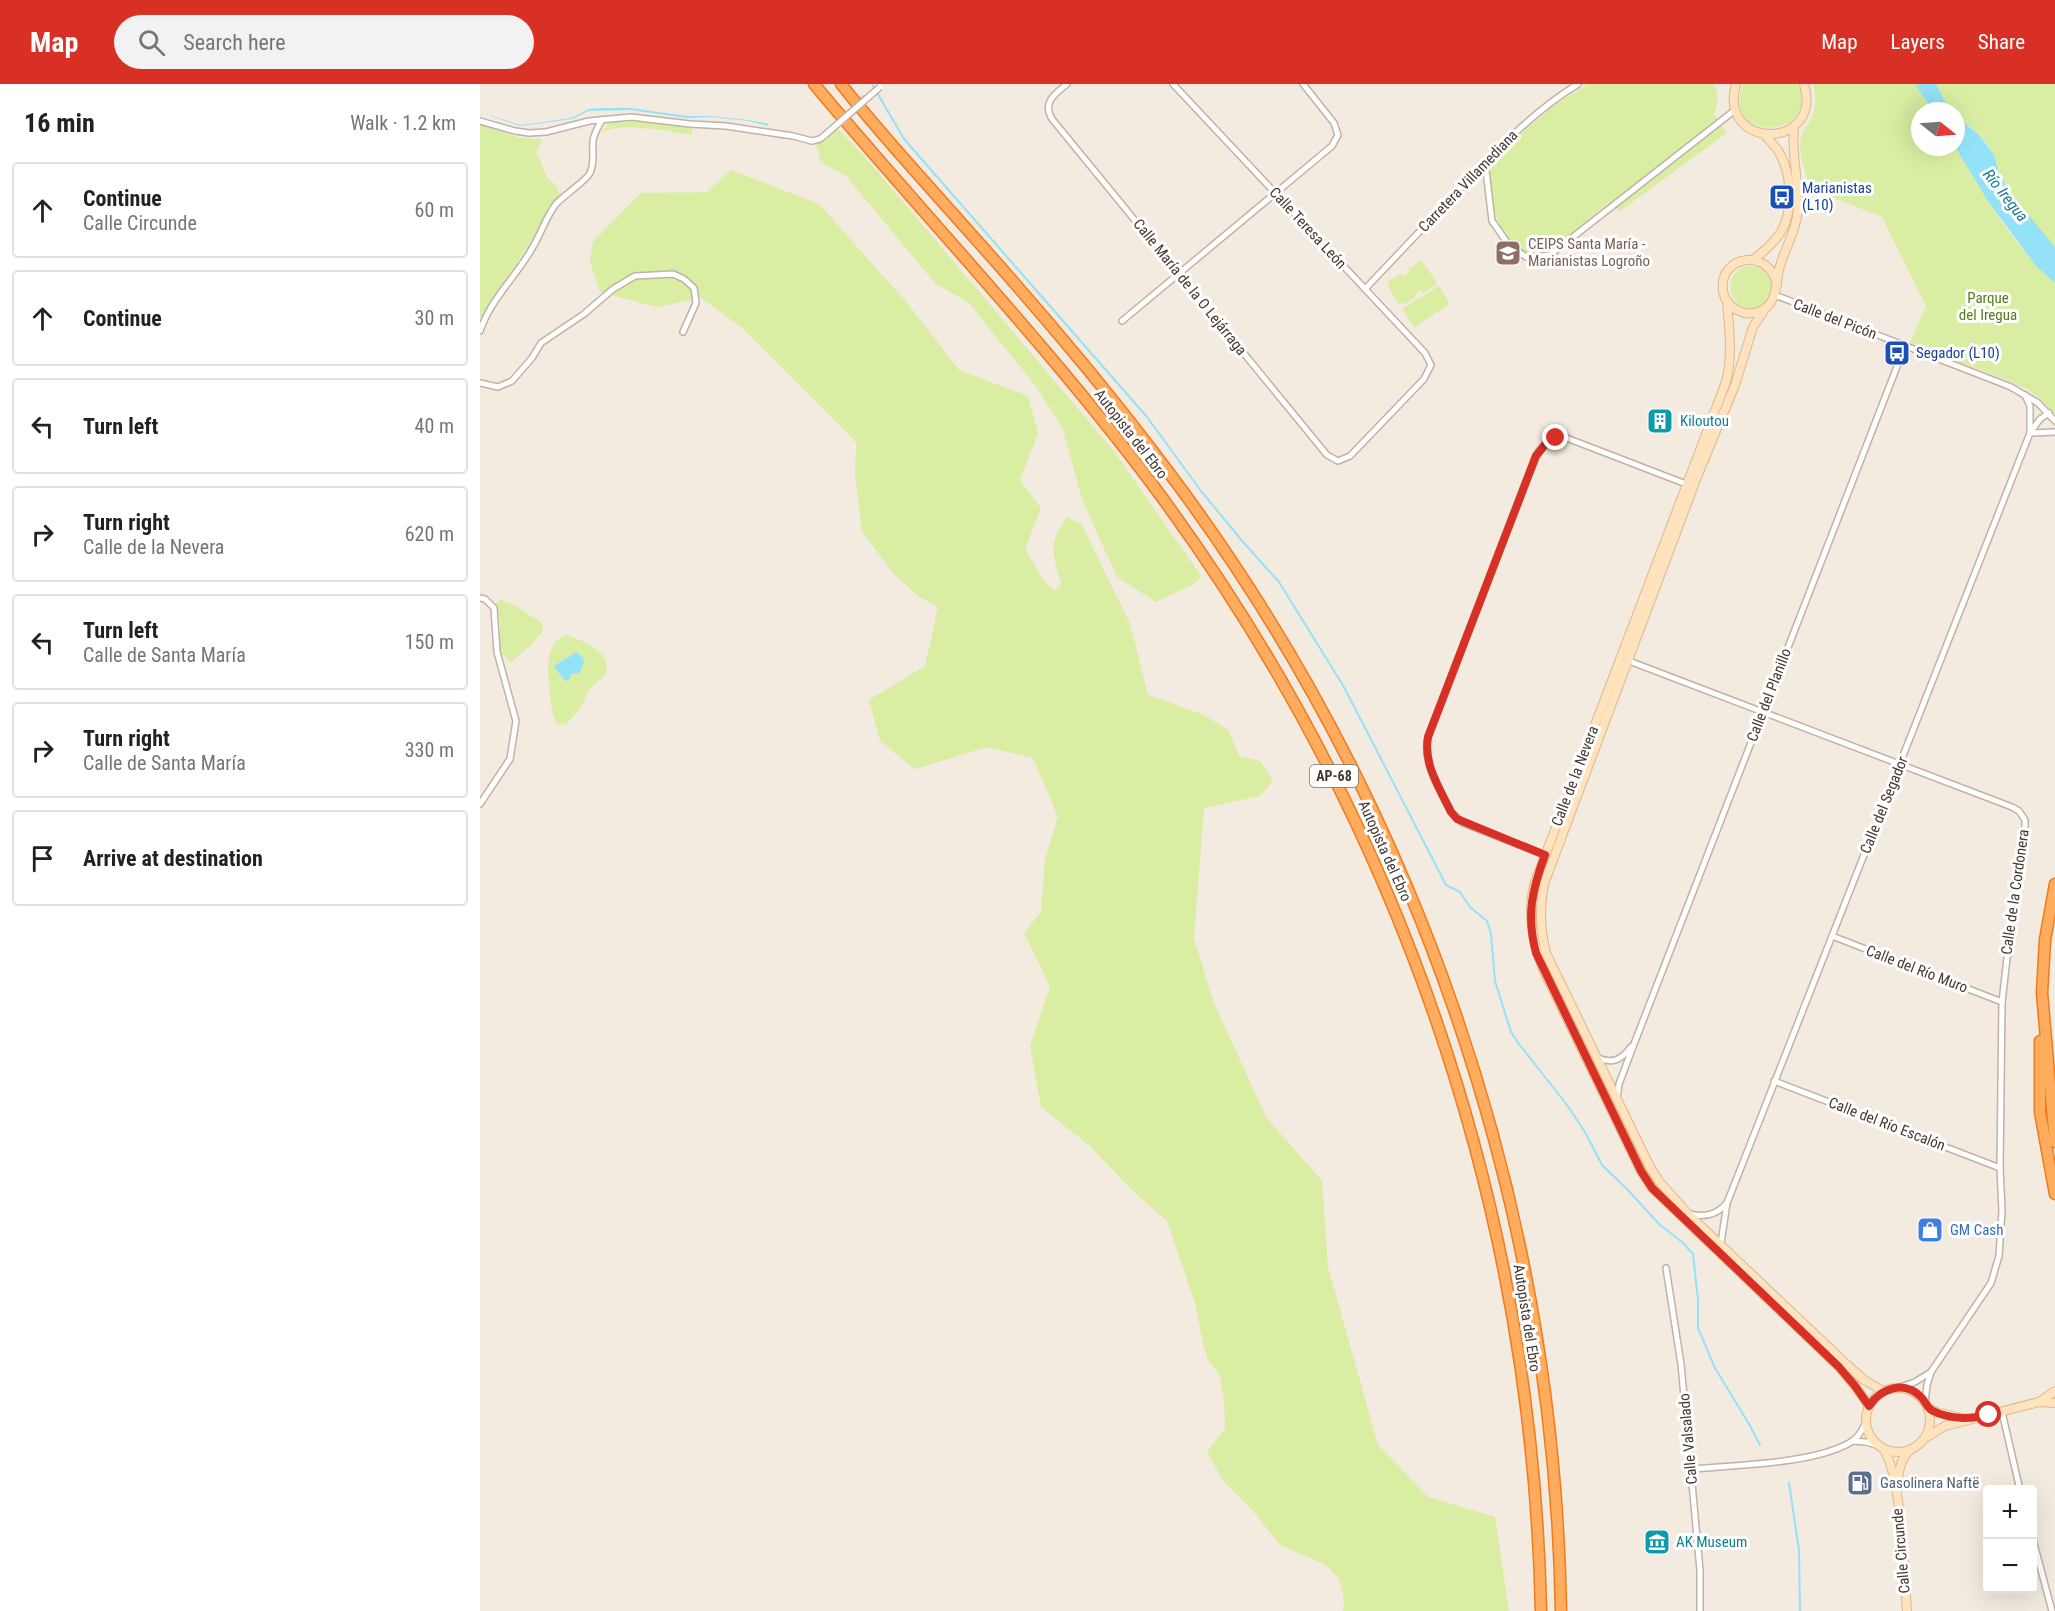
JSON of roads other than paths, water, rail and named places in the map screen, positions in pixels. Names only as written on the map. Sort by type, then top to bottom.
[{"type":"highway","points":[[809,84],[900,183]]},
{"type":"highway","name":"Autopista del Ebro","points":[[814,84],[1023,325],[1115,436],[1235,603],[1295,704],[1342,791],[1414,956],[1449,1056],[1479,1159],[1496,1229],[1510,1299],[1526,1406],[1537,1514],[1541,1611]]},
{"type":"highway","name":"Autopista del Ebro","points":[[841,84],[976,238],[1125,416],[1190,501],[1269,619],[1323,712],[1372,807],[1402,872],[1465,1039],[1492,1130],[1516,1228],[1535,1321],[1548,1412],[1557,1510],[1561,1611]]},
{"type":"highway","points":[[849,84],[976,238]]},
{"type":"highway","points":[[2055,884],[2046,940],[2039,1054],[2040,1112],[2055,1194]]},
{"type":"highway","points":[[2042,993],[2055,1142]]},
{"type":"main road","points":[[1728,84],[1733,94],[1735,110],[1746,126],[1764,134],[1780,134],[1794,126],[1805,111],[1807,102],[1804,84]]},
{"type":"main road","points":[[1733,94],[1736,84]]},
{"type":"main road","points":[[1777,285],[1767,265],[1753,260],[1740,261],[1734,265],[1725,275],[1723,288],[1727,301],[1736,310],[1748,313],[1765,309],[1775,296],[1777,285],[1780,266],[1795,227],[1798,210],[1798,185],[1792,145],[1794,126]]},
{"type":"main road","points":[[1753,260],[1775,241],[1784,227],[1790,194],[1785,168],[1778,152],[1764,134]]},
{"type":"main road","name":"Calle de la Nevera","points":[[1727,301],[1730,368],[1726,382],[1535,882],[1531,906],[1531,926],[1536,953],[1641,1171],[1652,1188],[1839,1367],[1869,1406]]},
{"type":"main road","name":"Calle de la Nevera","points":[[1765,309],[1753,327],[1735,385],[1697,477],[1544,884],[1541,901],[1542,936],[1546,953],[1650,1167],[1659,1181],[1688,1214],[1844,1362],[1864,1380],[1883,1391]]},
{"type":"main road","points":[[1968,1420],[1945,1415],[1927,1405],[1915,1392],[1897,1388],[1883,1391],[1875,1397],[1869,1406],[1865,1424],[1868,1433],[1881,1448],[1892,1452],[1910,1450],[1945,1426],[2039,1402],[2055,1402]]},
{"type":"main road","points":[[2039,1402],[2055,1391]]},
{"type":"main road","points":[[1924,1439],[1930,1421],[1927,1405]]},
{"type":"main road","name":"Calle Circunde","points":[[1881,1448],[1888,1457],[1896,1490],[1907,1611]]},
{"type":"main road","name":"Calle Circunde","points":[[1896,1490],[1900,1465],[1910,1450]]},
{"type":"street","name":"Calle María de la O Lejárraga","points":[[1067,84],[1052,97],[1048,107],[1052,119],[1327,455],[1338,461],[1350,456],[1426,376]]},
{"type":"street","name":"Calle Teresa León","points":[[1173,84],[1425,353],[1431,365],[1426,376]]},
{"type":"street","points":[[1122,321],[1332,146],[1338,135],[1334,123],[1303,84]]},
{"type":"street","name":"Carretera Villamediana","points":[[1365,289],[1521,127],[1559,96],[1578,84]]},
{"type":"street","points":[[480,121],[529,133],[546,132],[589,121],[631,117],[726,126],[812,141],[820,139],[882,86]]},
{"type":"street","points":[[1485,162],[1492,221],[1508,244],[1526,257],[1543,257],[1551,255],[1735,110]]},
{"type":"street","points":[[480,331],[493,303],[534,245],[542,226],[557,204],[589,175],[592,166],[593,141],[596,129],[602,120]]},
{"type":"street","points":[[480,383],[498,387],[512,381],[532,358],[541,343],[584,314],[613,289],[635,276],[673,274],[684,279],[694,288],[696,303],[683,332]]},
{"type":"street","name":"Calle del Picón","points":[[1775,296],[2011,387],[2049,413],[2055,421]]},
{"type":"street","name":"Calle del Planillo","points":[[1617,1100],[1619,1084],[1634,1044],[1905,346]]},
{"type":"street","points":[[2024,394],[2030,406],[2030,433],[2055,432]]},
{"type":"street","name":"Calle del Segador","points":[[1721,1243],[1727,1203],[1774,1080],[2030,433],[2040,419],[2049,413]]},
{"type":"street","points":[[1545,855],[1457,819],[1451,812],[1429,765],[1426,748],[1428,737],[1536,456],[1548,441],[1564,437],[1686,484]]},
{"type":"street","points":[[480,598],[485,598],[494,608],[497,652],[516,721],[510,759],[480,804]]},
{"type":"street","name":"Calle de la Cordonera","points":[[1629,661],[2012,807],[2019,811],[2025,820],[2002,1002],[2000,1168],[2002,1211],[2001,1240],[1996,1270],[1981,1300],[1931,1372],[1927,1385],[1927,1405]]},
{"type":"street","name":"Calle del Río Muro","points":[[1832,936],[2002,1002]]},
{"type":"street","points":[[1596,1057],[1610,1062],[1619,1060],[1634,1044]]},
{"type":"street","name":"Calle del Río Escalón","points":[[1774,1080],[2000,1168]]},
{"type":"street","points":[[1688,1214],[1710,1215],[1716,1213],[1727,1203]]},
{"type":"street","name":"Calle Valsalado","points":[[1666,1268],[1681,1364],[1700,1570],[1700,1611]]},
{"type":"street","name":"Calle de la Cordonera","points":[[1897,1388],[1915,1382],[1931,1372]]},
{"type":"street","points":[[2002,1412],[2019,1485]]},
{"type":"street","points":[[1690,1469],[1821,1454],[1852,1441],[1862,1431],[1865,1424]]},
{"type":"street","points":[[1852,1441],[1866,1442],[1881,1448]]},
{"type":"street","points":[[2033,1539],[2052,1611]]},
{"type":"water","points":[[1915,84],[1936,84],[1945,102],[1927,102]]},
{"type":"water","points":[[630,108],[687,116],[709,116],[749,120],[769,124],[768,126],[749,121],[709,117],[687,118],[630,110],[589,111],[572,119],[520,126],[480,112],[521,125],[571,118],[589,109]]},
{"type":"water","name":"Río Iregua","points":[[1965,123],[1984,141],[1994,155],[1999,174],[2012,195],[2055,247],[2055,283],[2036,266],[1988,201],[1960,156],[1965,156]]},
{"type":"water","points":[[576,652],[583,658],[584,663],[579,673],[571,674],[570,679],[565,681],[554,666]]},
{"type":"waterway","points":[[872,84],[904,139],[1147,417],[1201,491],[1279,582],[1344,687],[1446,885],[1460,892],[1470,907],[1487,921],[1491,934],[1495,981],[1511,1032],[1567,1105],[1585,1132],[1602,1165],[1660,1225],[1693,1254],[1698,1300],[1698,1328],[1715,1368],[1760,1445]]},
{"type":"waterway","points":[[1789,1483],[1799,1550],[1800,1611]]},
{"type":"tunnel","points":[[859,98],[864,105]]},
{"type":"place","name":"Marianistas (L10)","points":[[1782,197]]},
{"type":"place","name":"CEIPS Santa María - Marianistas Logroño","points":[[1508,253]]},
{"type":"place","name":"Segador (L10)","points":[[1897,353]]},
{"type":"place","name":"Kiloutou","points":[[1660,421]]},
{"type":"place","name":"GM Cash","points":[[1930,1230]]},
{"type":"place","name":"Gasolinera Naftë","points":[[1860,1483]]},
{"type":"place","name":"AK Museum","points":[[1657,1542]]},
{"type":"park label","name":"Parque del Iregua","points":[[1988,306]]}]
